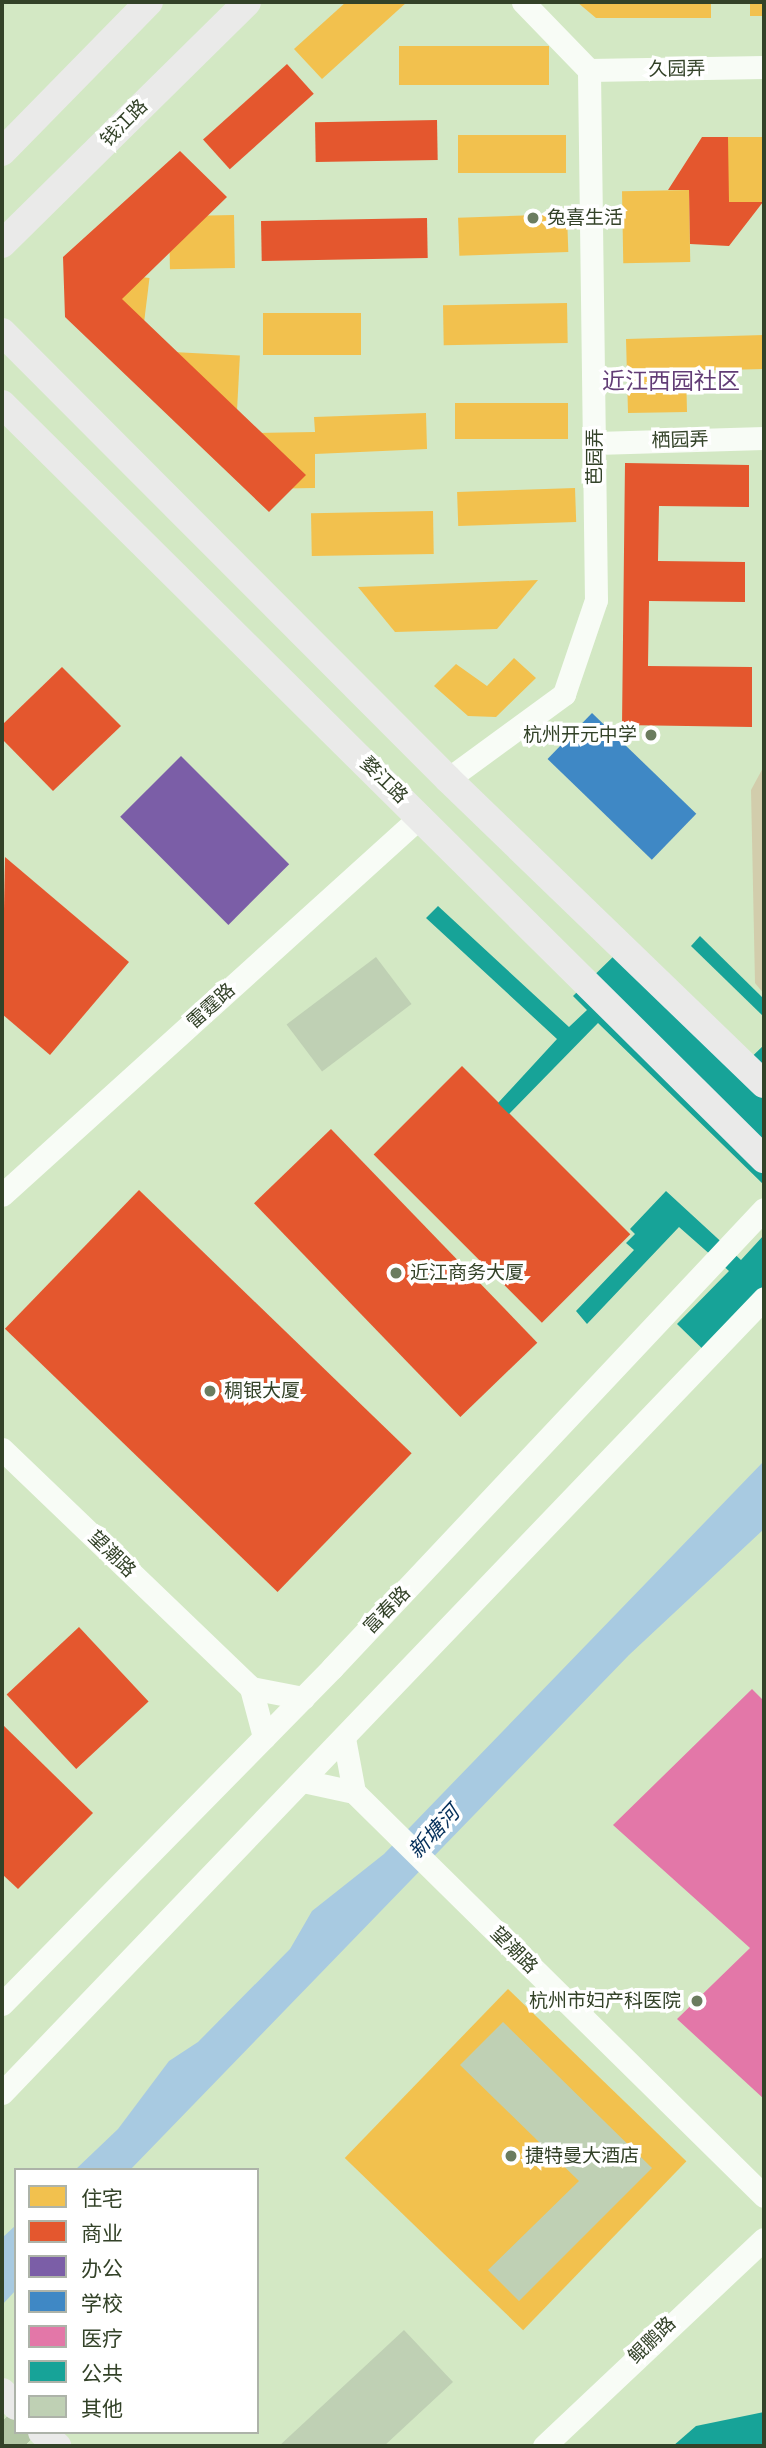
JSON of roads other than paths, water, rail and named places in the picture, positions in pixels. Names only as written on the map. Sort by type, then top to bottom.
[{"type":"main road","points":[[2,152],[149,2]]},
{"type":"main road","name":"钱江路","points":[[2,244],[247,2]]},
{"type":"main road","points":[[2,332],[447,779],[764,1084]]},
{"type":"main road","name":"婺江路","points":[[2,404],[764,1158]]},
{"type":"main road","points":[[44,2434],[57,2446]]},
{"type":"street","points":[[523,2],[589,70]]},
{"type":"street","name":"久园弄","points":[[589,70],[764,67]]},
{"type":"street","name":"芭园弄","points":[[447,779],[564,694],[596,600],[589,70]]},
{"type":"street","name":"栖园弄","points":[[596,443],[764,438]]},
{"type":"street","name":"雷霆路","points":[[2,1195],[421,816]]},
{"type":"street","name":"富春路","points":[[2,2004],[303,1698],[764,1209]]},
{"type":"street","points":[[2,2093],[764,1298]]},
{"type":"street","name":"望潮路","points":[[2,1449],[251,1688]]},
{"type":"street","points":[[264,1737],[251,1688],[303,1698]]},
{"type":"street","points":[[344,1738],[362,1799]]},
{"type":"street","points":[[303,1781],[362,1799]]},
{"type":"street","name":"望潮路","points":[[362,1799],[764,2196]]},
{"type":"street","name":"鲲鹏路","points":[[544,2446],[764,2239]]},
{"type":"water","name":"新塘河","points":[[764,1461],[764,1529],[629,1655],[132,2168],[77,2168],[118,2129],[169,2061],[198,2042],[290,1949],[312,1911],[384,1854]]},
{"type":"water","points":[[14,2227],[14,2292],[2,2305],[2,2238]]},
{"type":"tunnel","points":[[2,2421],[14,2433]]},
{"type":"tunnel","points":[[15,2434],[27,2446]]},
{"type":"place","name":"兔喜生活","points":[[533,218]]},
{"type":"place","name":"杭州开元中学","points":[[651,735]]},
{"type":"place","name":"近江商务大厦","points":[[396,1273]]},
{"type":"place","name":"稠银大厦","points":[[210,1391]]},
{"type":"place","name":"杭州市妇产科医院","points":[[697,2001]]},
{"type":"place","name":"捷特曼大酒店","points":[[511,2156]]},
{"type":"district","name":"近江西园社区","points":[[671,381]]}]
